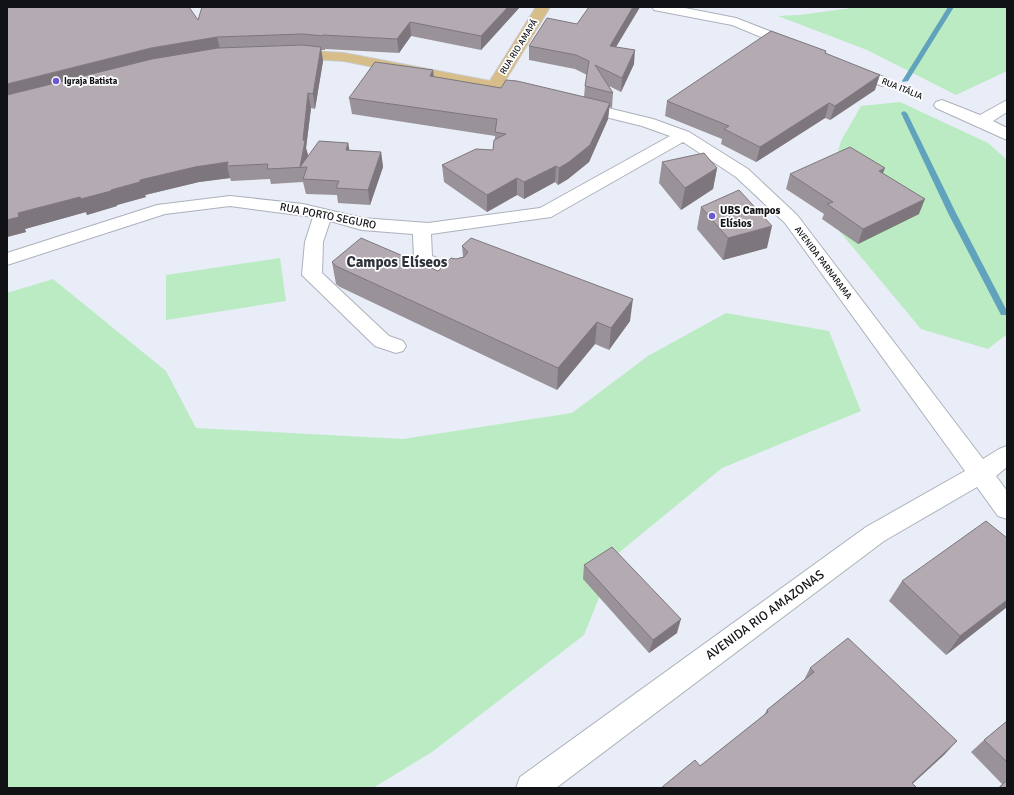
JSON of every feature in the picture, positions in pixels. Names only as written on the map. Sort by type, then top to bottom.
[{"type":"main road","name":"RUA RIO AMAPÁ","points":[[282,55],[305,54],[344,57],[502,88],[543,7]]},
{"type":"street","points":[[658,7],[738,17],[809,52]]},
{"type":"street","name":"RUA ITÁLIA","points":[[838,63],[882,81]]},
{"type":"street","name":"AVENIDA PARNARAMA","points":[[563,102],[647,122],[683,135],[742,173],[791,219],[1007,509]]},
{"type":"street","points":[[942,105],[982,121],[1007,135]]},
{"type":"street","points":[[982,121],[1007,105]]},
{"type":"street","name":"RUA PORTO SEGURO","points":[[7,259],[163,209],[230,201],[303,209],[362,224],[422,229],[545,213],[683,135]]},
{"type":"street","points":[[323,214],[314,242],[312,275],[382,341],[396,346]]},
{"type":"street","points":[[422,229],[423,259],[457,274]]},
{"type":"street","name":"AVENIDA RIO AMAZONAS","points":[[531,788],[875,534],[980,474],[1007,455]]},
{"type":"path","name":"RUA ITÁLIA","points":[[882,81],[942,105]]},
{"type":"green space","points":[[859,7],[1007,7],[1007,71],[956,95],[867,50],[778,16],[799,15]]},
{"type":"green space","points":[[900,102],[988,143],[1007,160],[1007,334],[988,349],[921,329],[821,209],[841,141],[861,106]]},
{"type":"green space","points":[[280,258],[286,301],[166,320],[166,275]]},
{"type":"green space","points":[[53,279],[166,371],[196,428],[403,439],[572,413],[648,356],[726,313],[829,331],[861,411],[722,468],[616,555],[584,635],[432,752],[373,788],[7,788],[7,293]]},
{"type":"building","points":[[7,7],[189,7],[198,20],[202,7],[508,7],[481,36],[410,22],[397,39],[303,34],[217,37],[151,48],[7,84]]},
{"type":"building","points":[[589,7],[633,7],[610,46],[635,50],[622,78],[595,65],[613,93],[585,86],[589,61],[576,55],[529,46],[547,18],[577,24]]},
{"type":"building","points":[[771,31],[826,51],[825,53],[880,75],[835,106],[829,103],[760,147],[724,129],[729,126],[667,101]]},
{"type":"building","points":[[302,45],[321,47],[313,94],[308,93],[303,140],[305,141],[300,167],[319,141],[348,143],[346,150],[381,152],[368,190],[336,188],[339,181],[303,179],[307,167],[267,169],[268,164],[227,166],[228,162],[195,167],[140,180],[140,182],[111,191],[81,199],[80,197],[18,213],[19,217],[7,220],[7,95],[152,59],[218,48]]},
{"type":"building","points":[[375,62],[433,70],[430,76],[501,88],[506,80],[517,81],[610,103],[590,145],[569,162],[559,168],[556,166],[524,182],[517,178],[487,195],[442,165],[476,149],[493,150],[494,140],[506,134],[495,132],[497,119],[349,98]]},
{"type":"building","points":[[850,147],[885,168],[879,171],[925,199],[863,229],[827,204],[833,202],[790,174]]},
{"type":"building","points":[[704,153],[717,168],[685,188],[662,162]]},
{"type":"building","points":[[739,190],[772,226],[728,238],[701,207]]},
{"type":"building","points":[[361,238],[438,271],[451,258],[456,259],[464,257],[468,252],[462,246],[471,238],[633,299],[611,328],[597,322],[558,368],[336,266],[332,262]]},
{"type":"building","points":[[986,521],[1007,538],[1007,600],[960,636],[902,581]]},
{"type":"building","points":[[612,547],[681,619],[653,640],[584,565]]},
{"type":"building","points":[[848,638],[957,741],[912,783],[916,787],[915,788],[661,788],[695,760],[700,766],[768,712],[767,710],[814,672],[810,668]]},
{"type":"building","points":[[1007,721],[1007,762],[984,740]]},
{"type":"building","points":[[1007,780],[1007,788],[999,788]]},
{"type":"waterway","points":[[905,81],[951,7]]},
{"type":"waterway","points":[[904,113],[952,213],[1004,313]]},
{"type":"place","name":"Igraja Batista","points":[[56,81]]},
{"type":"place","name":"UBS Campos Elísios","points":[[712,216]]},
{"type":"district","name":"Campos Elíseos","points":[[397,262]]}]
